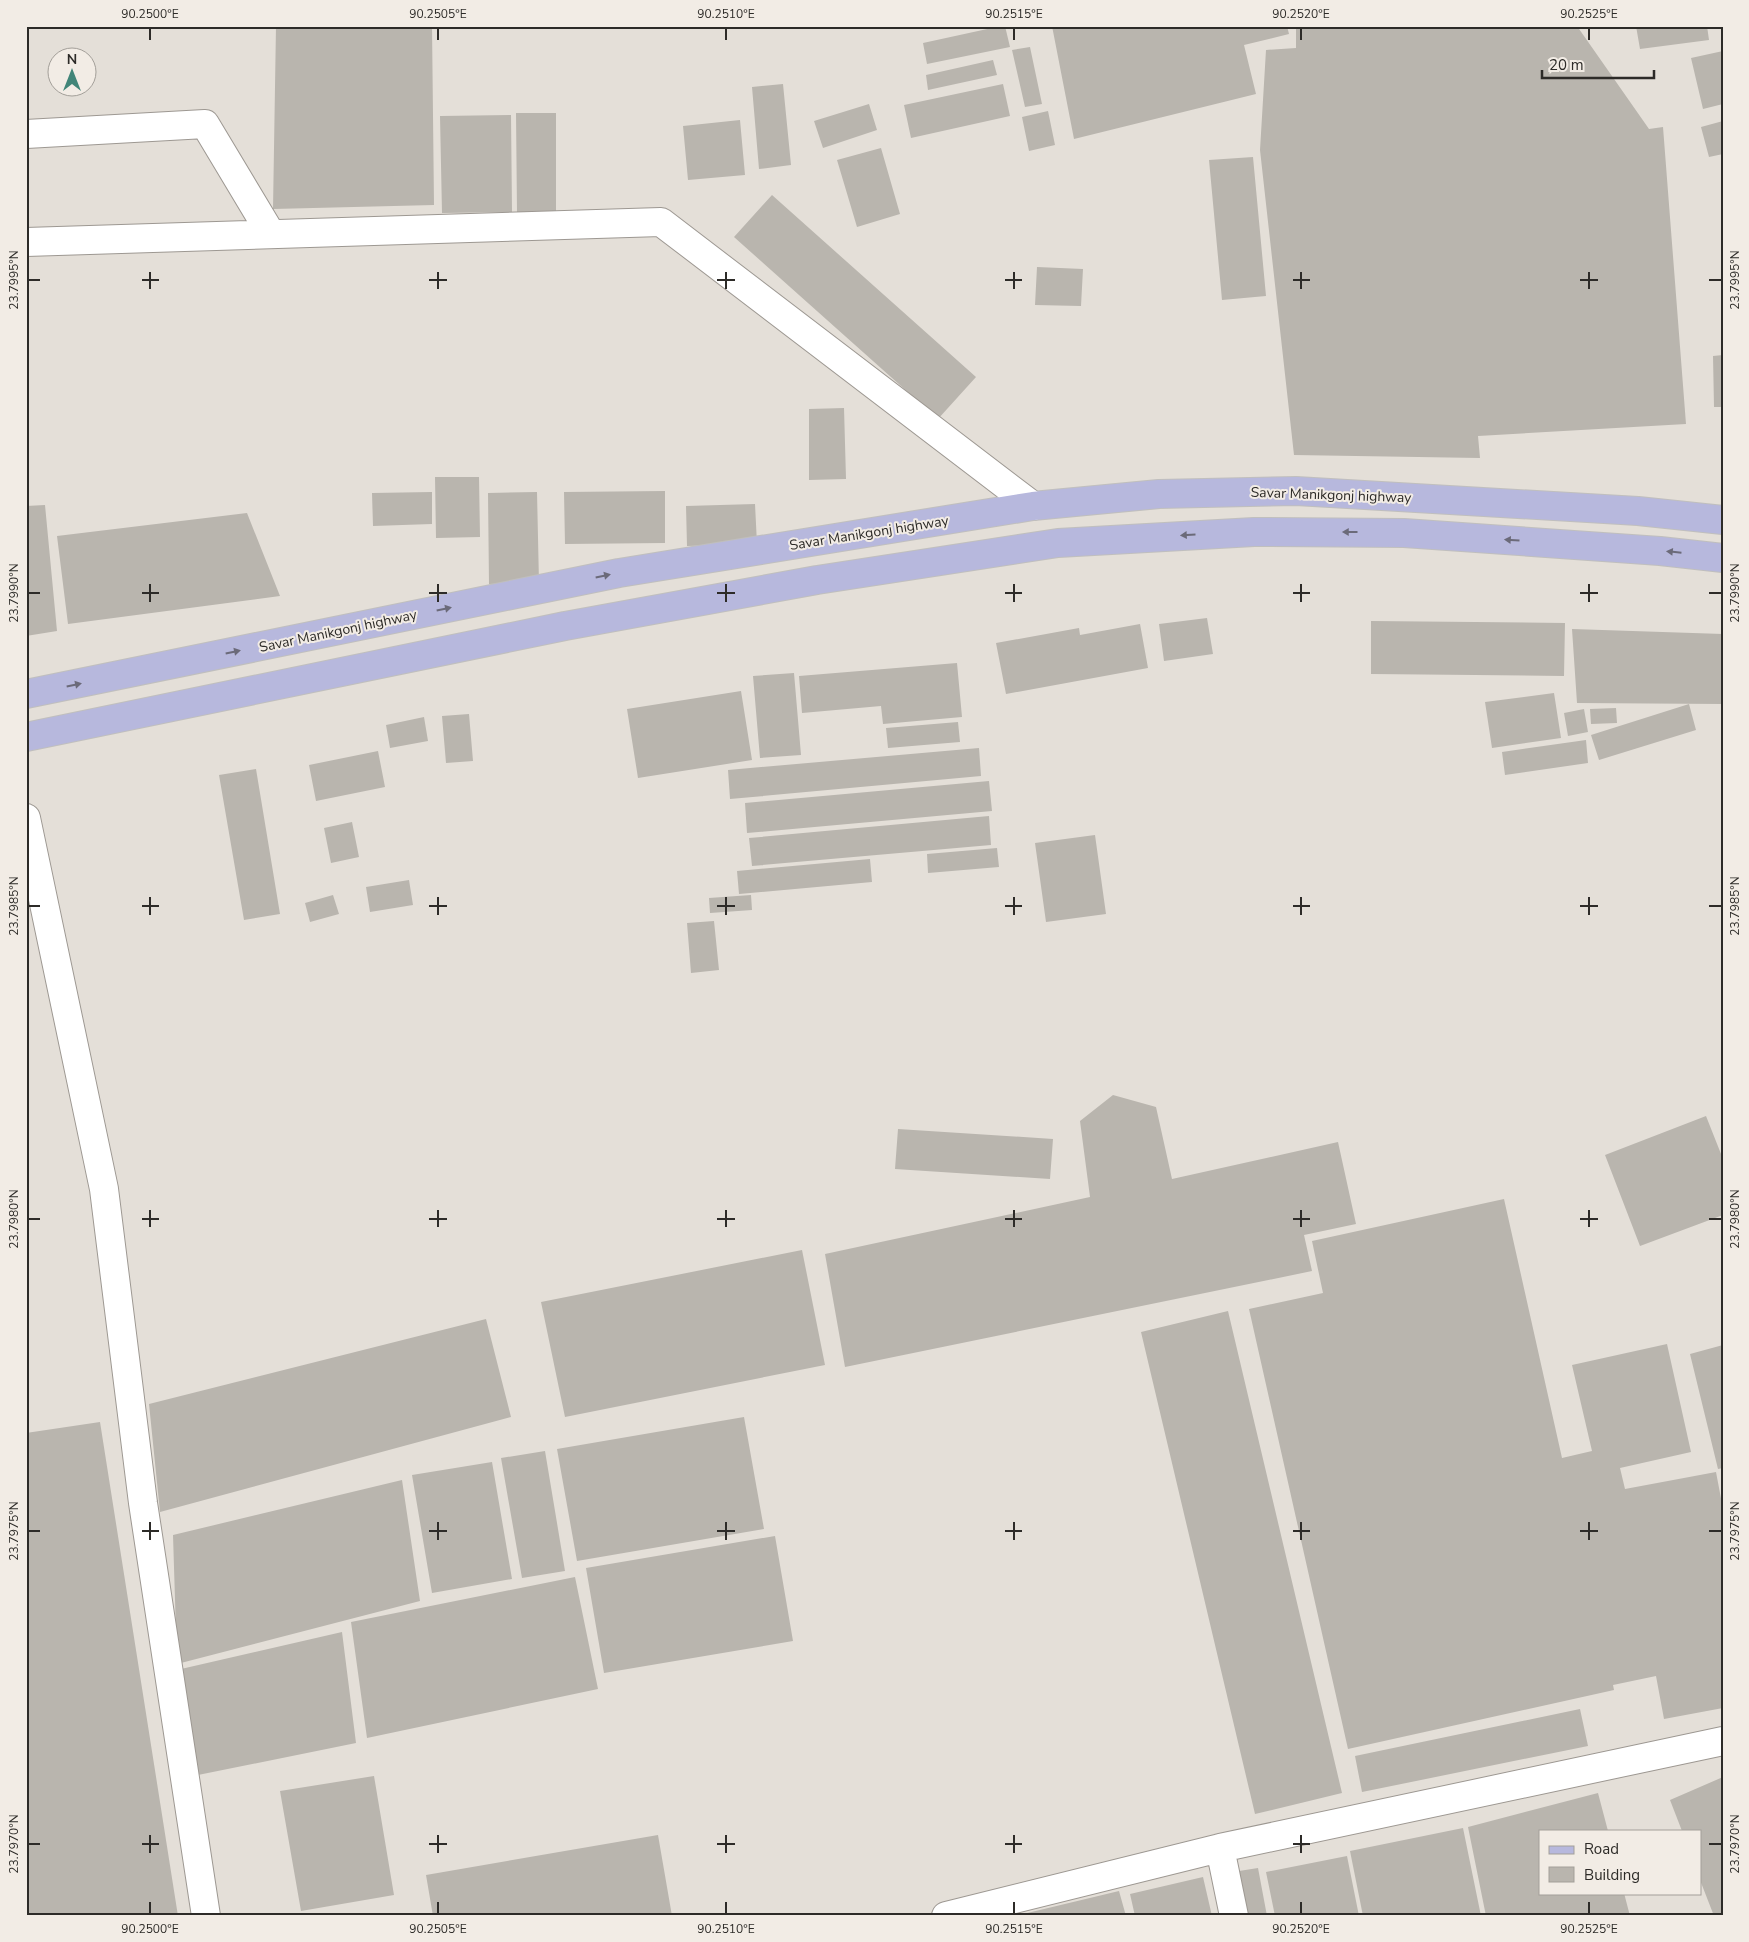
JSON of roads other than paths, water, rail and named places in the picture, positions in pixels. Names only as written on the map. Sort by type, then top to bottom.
[{"type":"main road","name":"Savar Manikgonj highway","points":[[26,694],[619,573],[1032,506],[1159,494],[1296,491],[1638,511],[1723,520]]},
{"type":"main road","points":[[26,737],[574,624],[817,580],[1058,542],[1254,532],[1404,532],[1660,551],[1723,558]]},
{"type":"street","points":[[26,134],[204,124],[271,234]]},
{"type":"street","points":[[26,242],[661,222],[1032,506]]},
{"type":"street","points":[[26,818],[104,1188],[143,1503],[206,1916]]},
{"type":"street","points":[[946,1916],[1220,1848],[1723,1741]]},
{"type":"street","points":[[1220,1848],[1234,1916]]}]
